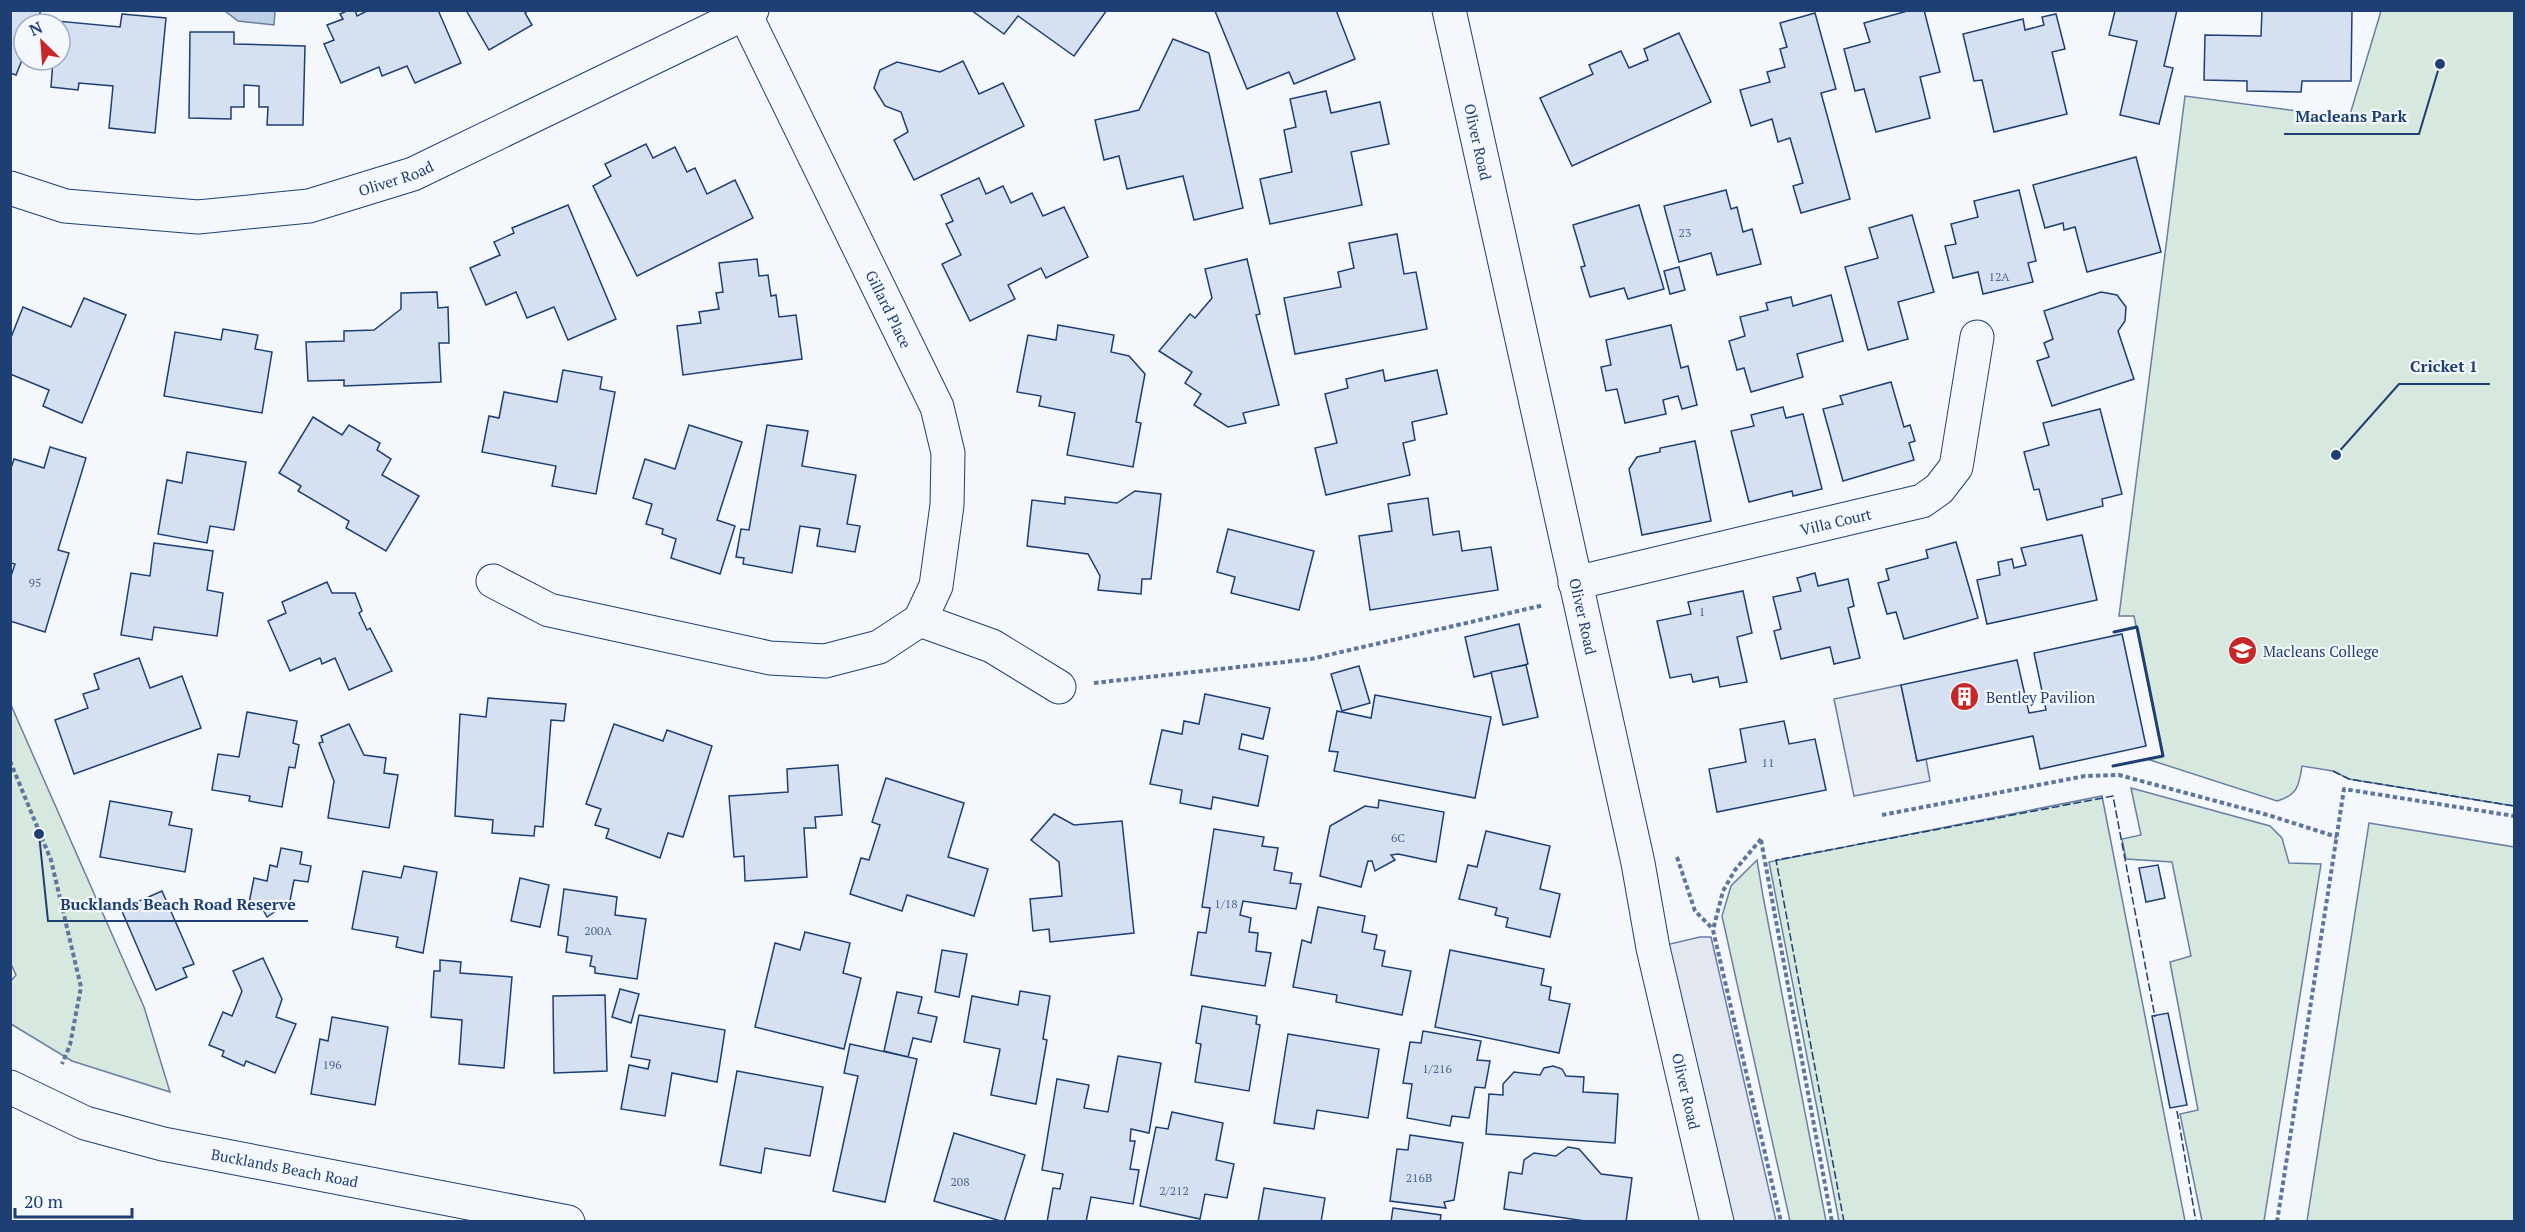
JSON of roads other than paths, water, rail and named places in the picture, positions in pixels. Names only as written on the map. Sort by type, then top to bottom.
[{"type":"street","name":"Oliver Road","points":[[1453,11],[1638,863],[1653,948],[1717,1221]]},
{"type":"street","name":"Oliver Road","points":[[10,188],[65,206],[198,217],[309,206],[413,174],[748,12]]},
{"type":"street","name":"Gillard Place","points":[[748,12],[937,407],[948,453],[947,505],[936,586],[920,620]]},
{"type":"street","name":"Villa Court","points":[[1577,590],[1922,501],[1939,489],[1956,467],[1977,337]]},
{"type":"street","points":[[493,581],[549,610],[770,657],[825,661],[879,647],[920,620],[992,646],[1059,687]]},
{"type":"street","name":"Bucklands Beach Road","points":[[10,1087],[85,1124],[163,1144],[568,1221]]},
{"type":"water","points":[[225,11],[275,11],[274,25],[238,21]]},
{"type":"place","name":"Macleans Park","points":[[2440,64]]},
{"type":"place","name":"Cricket 1","points":[[2336,455]]},
{"type":"place","name":"Macleans College","points":[[2242,651]]},
{"type":"place","name":"Bentley Pavilion","points":[[1965,697]]},
{"type":"place","name":"Bucklands Beach Road Reserve","points":[[39,834]]}]
